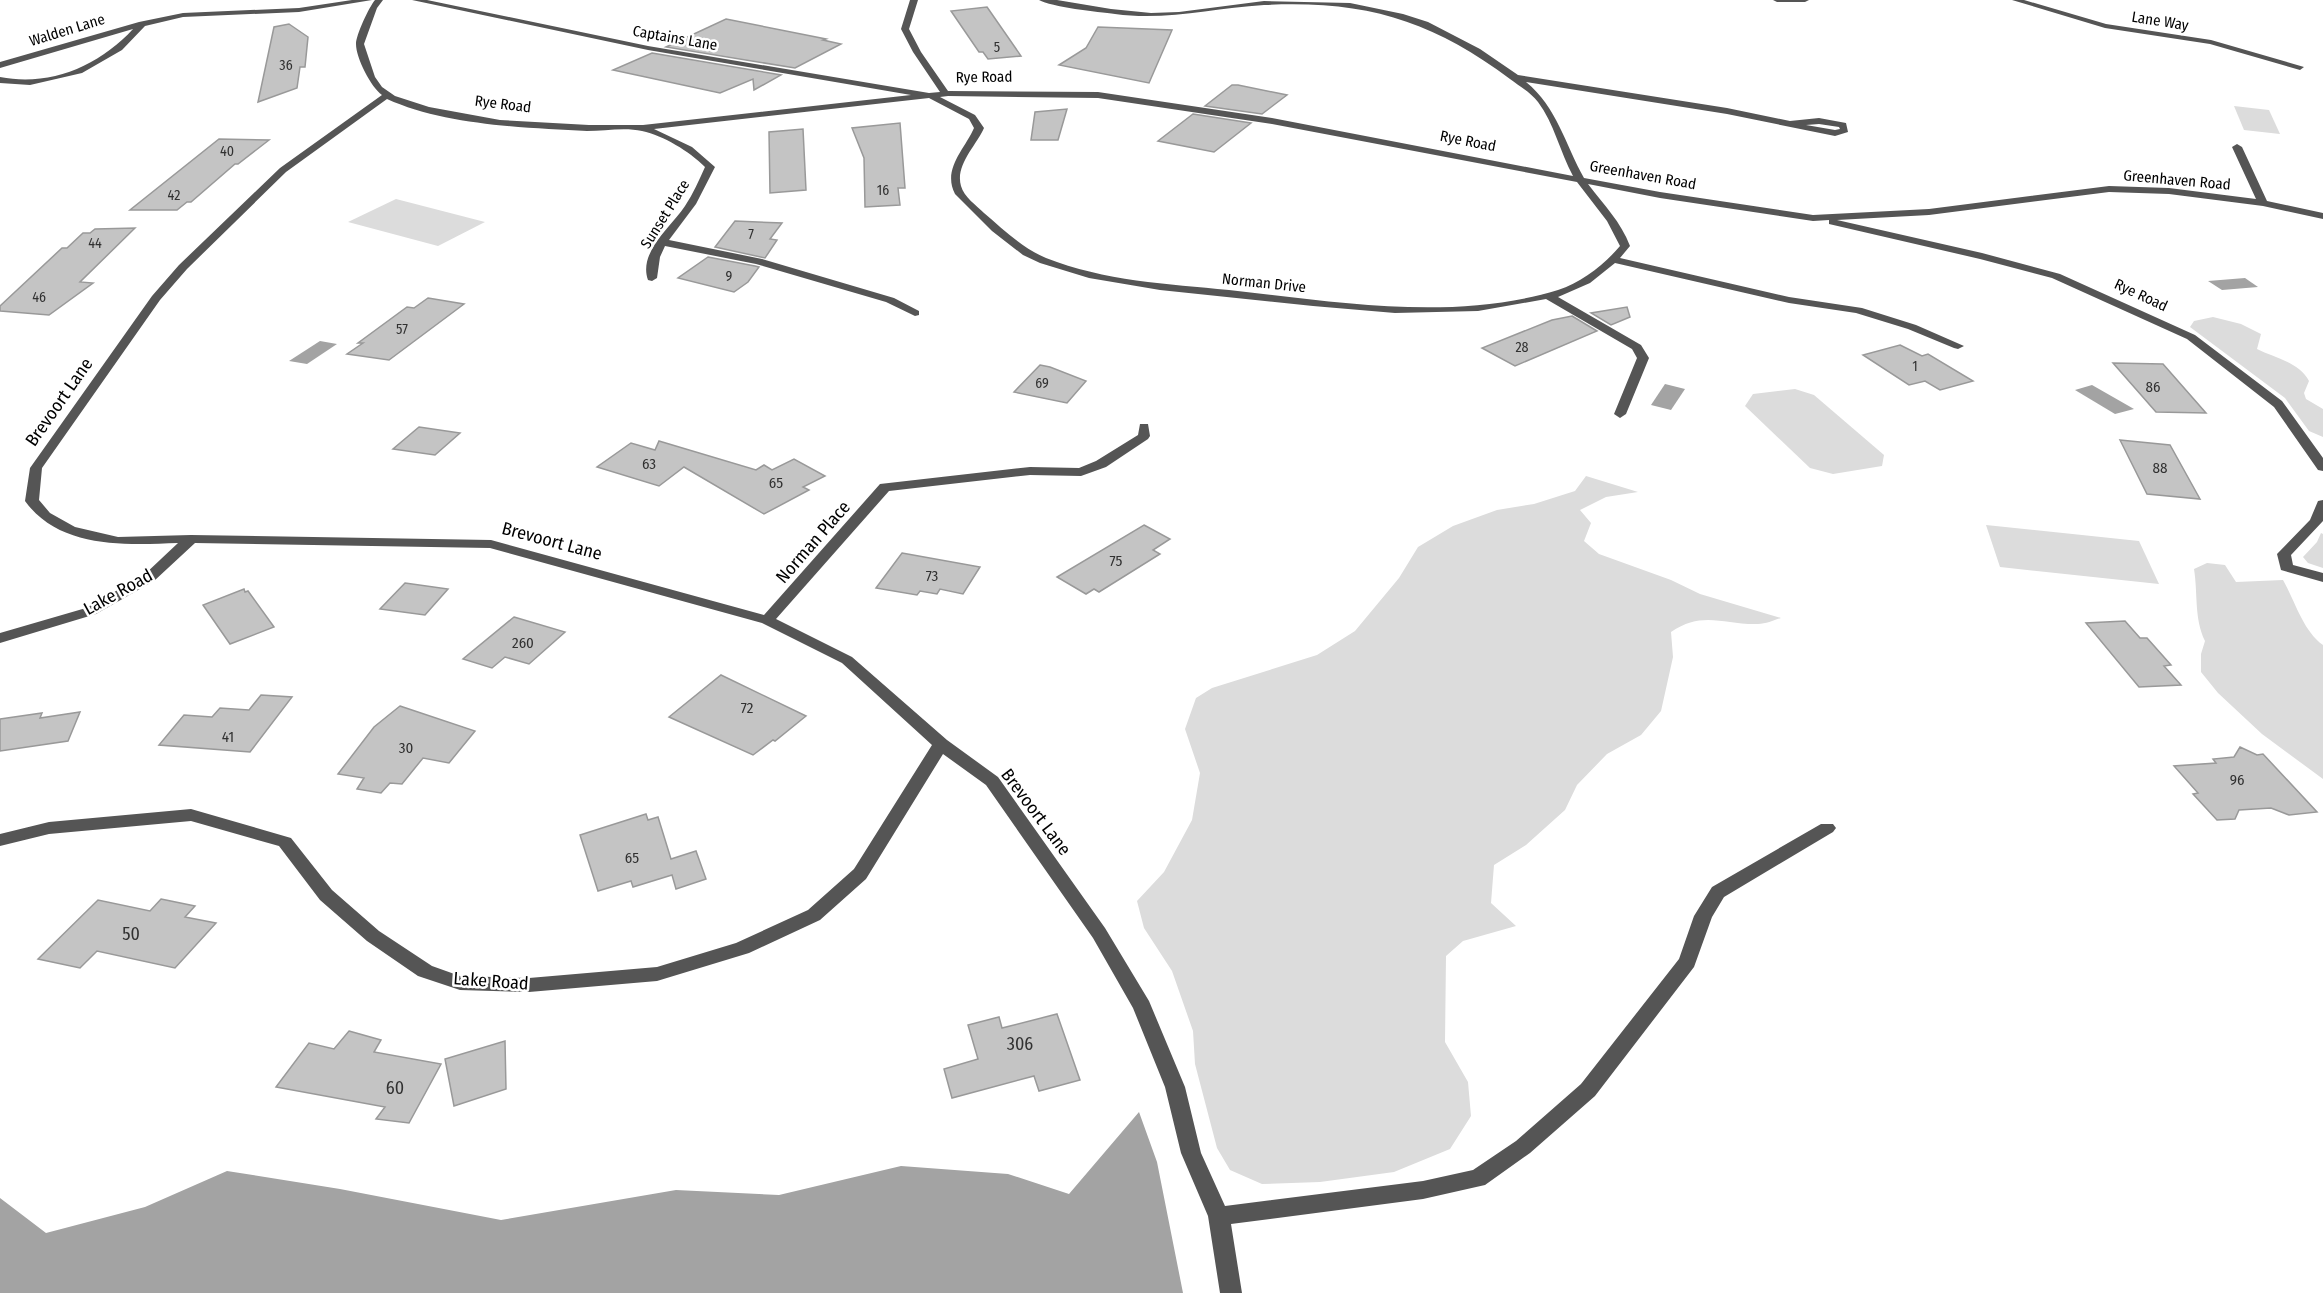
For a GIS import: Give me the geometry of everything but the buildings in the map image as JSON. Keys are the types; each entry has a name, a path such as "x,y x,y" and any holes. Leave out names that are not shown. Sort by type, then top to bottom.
{"street":[{"name":"Walden Lane","path":"0,65 142,24 183,15 299,10 368,0"},
{"path":"379,0 373,7 360,44 371,77 387,95"},
{"name":"Captains Lane","path":"416,0 648,48 931,96"},
{"path":"914,0 905,29 946,94"},
{"name":"Greenhaven Road","path":"1043,0 1149,16 1265,3 1377,3 1443,30 1489,59 1541,100 1580,179 1660,195 1813,218 1883,216 2109,189 2169,191 2263,203 2323,216"},
{"path":"1777,0 1806,0"},
{"name":"Lane Way","path":"2016,0 2105,26 2211,42 2300,67"},
{"name":"Walden Lane","path":"0,80 11,84 31,84 71,73 102,60 120,47 142,24"},
{"path":"1512,76 1793,123"},
{"name":"Rye Road","path":"387,95 427,109 500,123 589,128 643,128 946,94 1098,95 1272,121 1580,179"},
{"name":"Brevoort Lane","path":"387,95 283,170 183,267 156,298 36,468 32,501 45,516 70,530 118,541 191,539 491,543 767,620 847,660 941,744 992,781 1100,933 1142,1006 1175,1087 1191,1153 1219,1216 1231,1293"},
{"name":"Norman Drive","path":"931,96 972,117 979,128 973,143 955,168 956,186 966,201 1001,235 1041,260 1091,276 1190,290 1356,308 1437,310 1494,306 1562,292 1602,270 1614,260"},
{"name":"Sunset Place","path":"643,128 686,146 710,167 688,209 662,242 651,263 652,278"},
{"path":"2237,147 2263,203"},
{"path":"1580,179 1621,234 1625,246 1614,260 1789,300 1858,310 1912,327 1958,346"},
{"path":"1883,216 1896,237"},
{"name":"Rye Road","path":"1813,218 2056,276 2191,337 2278,404 2323,467"},
{"path":"662,242 758,261 890,300 915,313"},
{"path":"1547,295 1637,348 1643,358 1620,414"},
{"name":"Norman Place","path":"767,620 885,487 1030,471 1081,472 1101,464 1144,436 1144,427"},
{"path":"2323,504 2320,520 2284,554 2286,567 2323,578"},
{"name":"Lake Road","path":"0,638 91,611 149,578 191,539"},
{"name":"Lake Road","path":"0,840 49,828 191,814 285,842 326,895 373,936 425,971 460,982 529,985 657,974 742,948 814,915 860,874 941,744"},
{"path":"1219,1216 1423,1190 1478,1178 1522,1147 1588,1090 1687,962 1704,916 1718,892 1827,828"}],"shaded area":[{"path":"2234,106 2269,110 2280,134 2244,130"},
{"path":"396,199 485,222 438,246 348,222"},
{"path":"2245,278 2258,287 2222,290 2208,281"},
{"path":"2213,317 2241,324 2261,334 2257,349 2286,361 2305,375 2309,381 2304,393 2306,399 2323,409 2323,437 2309,431 2285,398 2190,327 2194,321"},
{"path":"320,341 337,344 307,364 289,361"},
{"path":"1665,384 1685,389 1671,410 1651,405"},
{"path":"2092,385 2134,409 2115,414 2075,390"},
{"path":"1795,389 1814,395 1884,455 1882,466 1833,474 1810,468 1745,406 1753,394"},
{"path":"1586,476 1638,492 1606,497 1580,510 1591,523 1584,541 1599,554 1671,580 1700,594 1781,618 1758,624 1704,620 1683,625 1671,632 1673,657 1661,711 1641,735 1607,754 1577,785 1565,810 1526,845 1494,865 1491,903 1516,926 1463,941 1446,956 1445,1042 1468,1082 1471,1116 1450,1149 1394,1172 1320,1182 1262,1184 1230,1170 1217,1148 1195,1064 1193,1031 1172,971 1144,928 1137,901 1164,872 1192,820 1200,773 1185,729 1196,698 1212,688 1317,655 1355,631 1399,578 1418,547 1453,526 1497,510 1534,504 1575,491"},
{"path":"1986,525 2139,541 2159,584 2000,567"},
{"path":"2321,533 2323,534 2323,568 2308,563 2303,557 2317,542"},
{"path":"2207,563 2225,565 2236,582 2283,580 2305,624 2323,645 2323,779 2262,734 2218,693 2201,672 2201,654 2205,641 2198,615 2194,569"},
{"path":"1139,1112 1157,1162 1183,1293 0,1293 0,1198 46,1233 145,1207 227,1171 340,1189 501,1220 676,1190 779,1195 901,1166 1008,1174 1069,1194"}]}
